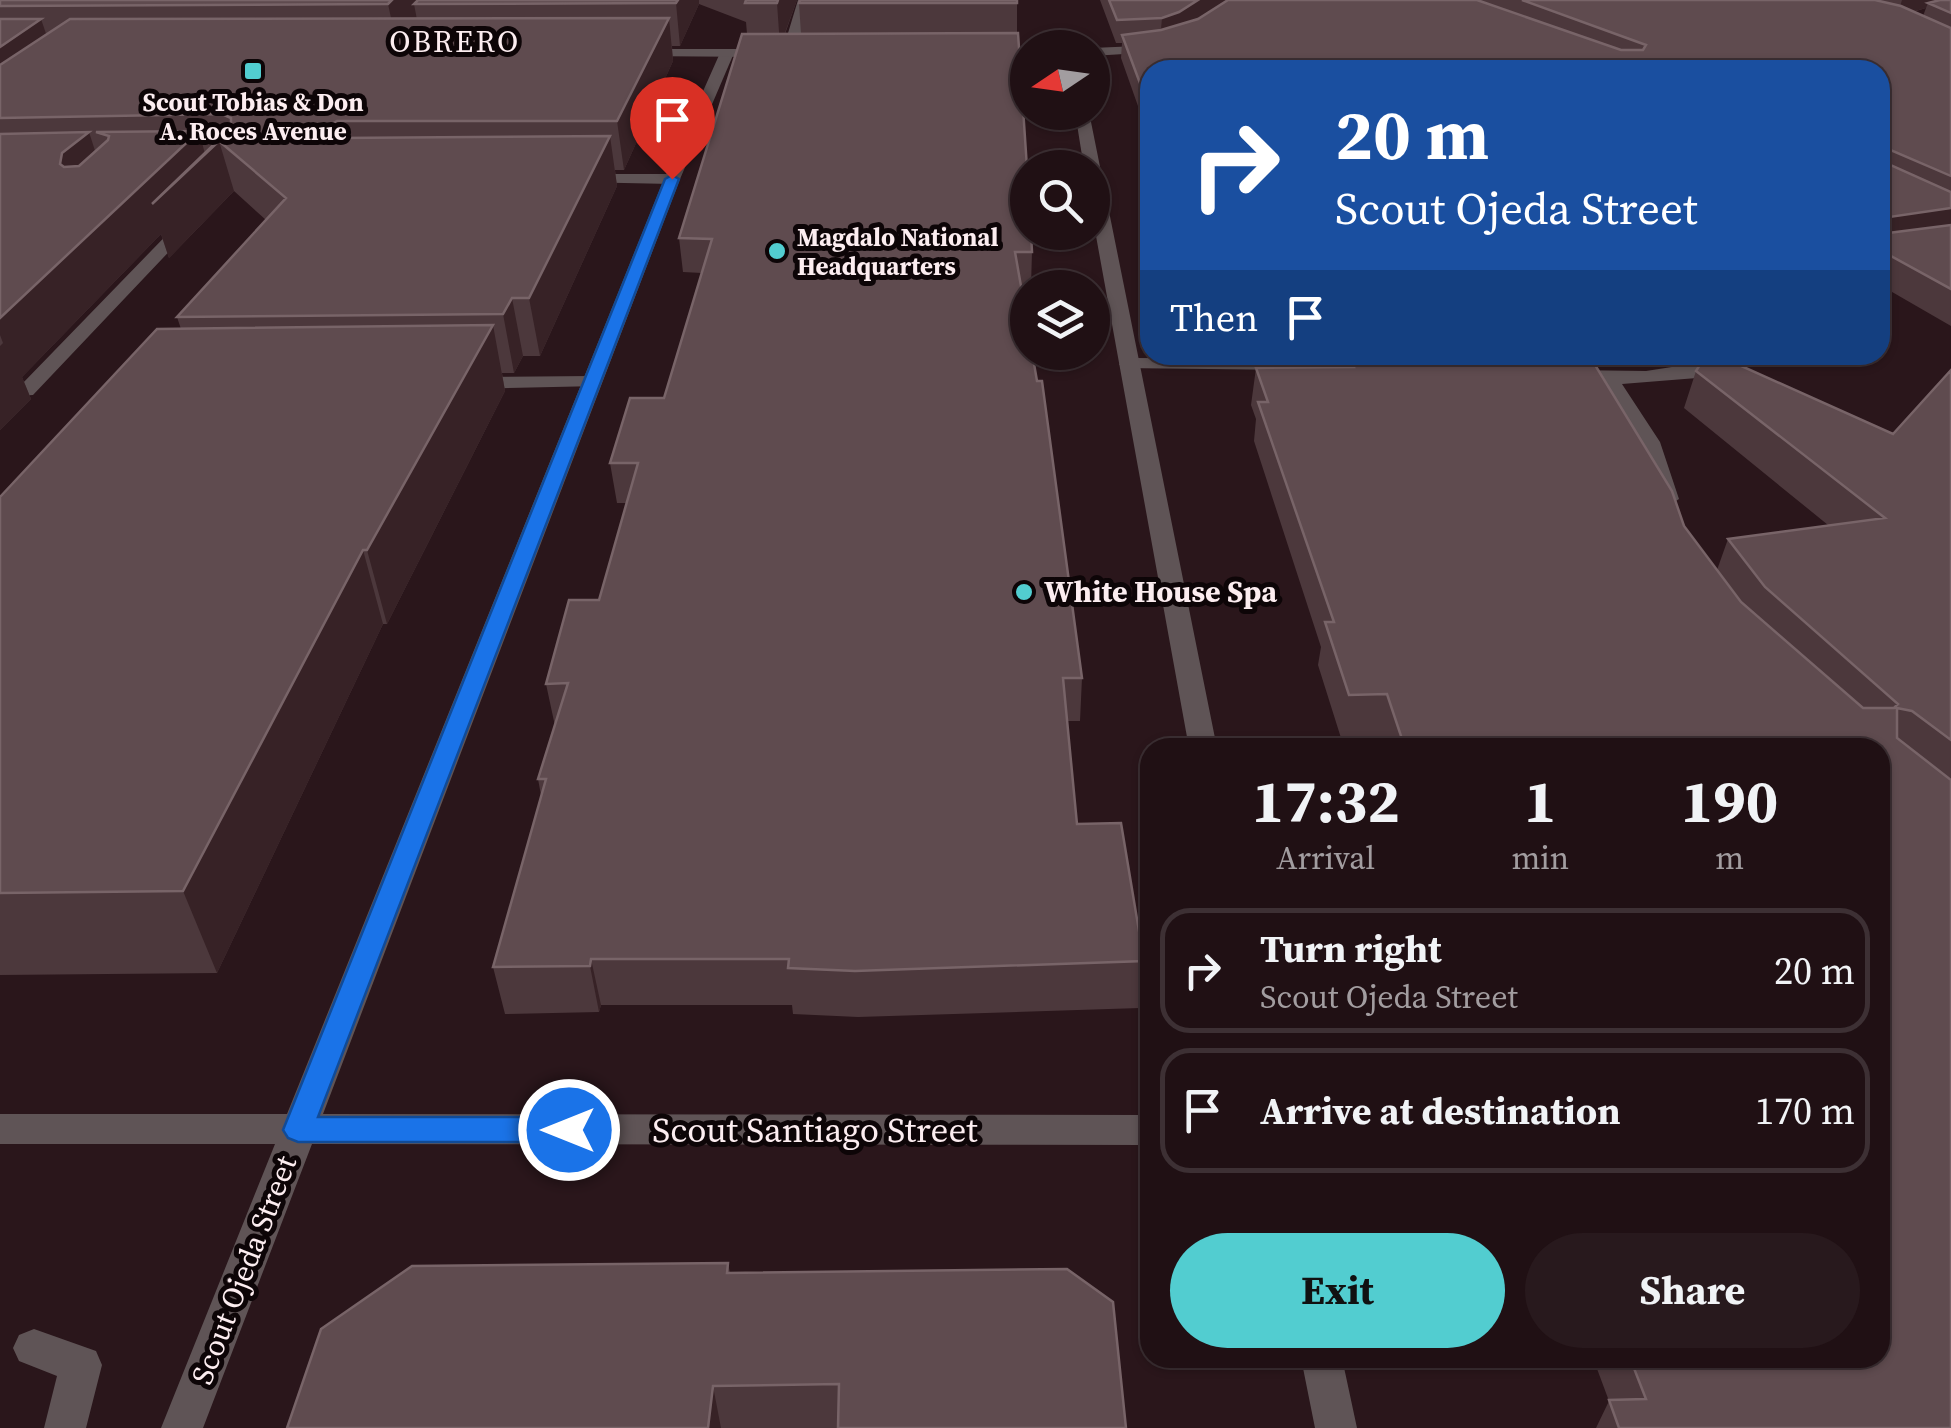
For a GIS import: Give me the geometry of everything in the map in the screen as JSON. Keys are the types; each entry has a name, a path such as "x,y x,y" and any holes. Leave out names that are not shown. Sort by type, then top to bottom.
{"street":[{"path":"788,53 804,0"},
{"path":"1110,50 1173,44"},
{"name":"Scout Ojeda Street","path":"182,1428 672,179 726,53"},
{"path":"631,54 808,53"},
{"path":"561,179 672,179"},
{"path":"0,391 26,391 208,202"},
{"path":"1107,250 1201,738"},
{"path":"1129,364 1140,364"},
{"path":"1555,374 1610,380 1736,365"},
{"path":"1610,380 1649,442 1675,526"},
{"path":"446,383 592,382"},
{"name":"Scout Santiago Street","path":"0,1129 1140,1130"},
{"path":"34,1348 81,1365 65,1428"},
{"path":"1324,1368 1336,1428"}],"building":[{"path":"0,0 392,0 388,4 0,6"},
{"path":"418,0 678,0 414,4"},
{"path":"746,0 778,0 745,3"},
{"path":"1017,0 1017,3 799,3"},
{"path":"1109,0 1198,0 1162,18 1117,20"},
{"path":"1228,0 1477,0 1621,50 1643,50 1646,45 1522,0 1875,0 1901,6 1951,28 1951,176 1890,150 1890,60 1140,60 1140,83 1122,35 1161,30 1198,19"},
{"path":"1951,0 1951,13 1928,3"},
{"path":"669,18 617,121 337,121 325,128 337,138 610,136 529,298 512,298 503,314 177,317 286,198 219,141 152,204 231,128 231,118 222,114 0,118 0,65 70,19"},
{"path":"0,19 41,19 0,47"},
{"path":"1010,33 1010,130 1024,130 1026,150 1010,150 1010,250 1032,252 1015,252 1018,270 1010,270 1010,370 1035,370 1037,381 1042,381 1082,678 1063,678 1077,824 1121,823 1140,937 1140,961 855,971 788,968 789,959 591,959 590,966 493,967 546,779 538,779 568,683 546,684 569,600 599,600 638,463 610,463 630,398 664,398 712,239 679,238 742,34"},
{"path":"199,131 0,318 0,134 89,132 62,153 60,164 64,167 79,166 108,140 109,136 96,132"},
{"path":"1890,165 1951,192 1951,208 1890,217"},
{"path":"1951,225 1951,289 1890,255 1890,233"},
{"path":"493,325 367,550 363,550 183,891 0,893 0,497 157,329"},
{"path":"1595,365 1672,491 1684,526 1741,602 1863,708 1894,708 1898,704 1765,587 1728,539 1885,518 1696,371 1700,365 1739,365 1893,434 1951,370 1951,740 1912,711 1897,708 1897,738 1951,780 1951,1428 1619,1428 1609,1400 1646,1399 1634,1368 1890,1368 1890,738 1402,738 1387,694 1349,695 1325,622 1334,622 1258,402 1268,402 1256,368"},
{"path":"728,1263 727,1273 1067,1269 1113,1302 1126,1428 838,1428 839,1384 713,1386 708,1428 287,1428 321,1329 412,1266"}],"place":[{"name":"Scout Tobias & Don A. Roces Avenue","path":"253,71"},
{"name":"Magdalo National Headquarters","path":"777,251"},
{"name":"White House Spa","path":"1024,592"}],"district":[{"name":"OBRERO","path":"455,42"}],"route":[{"path":"569,1130 298,1130 672,179"}]}
